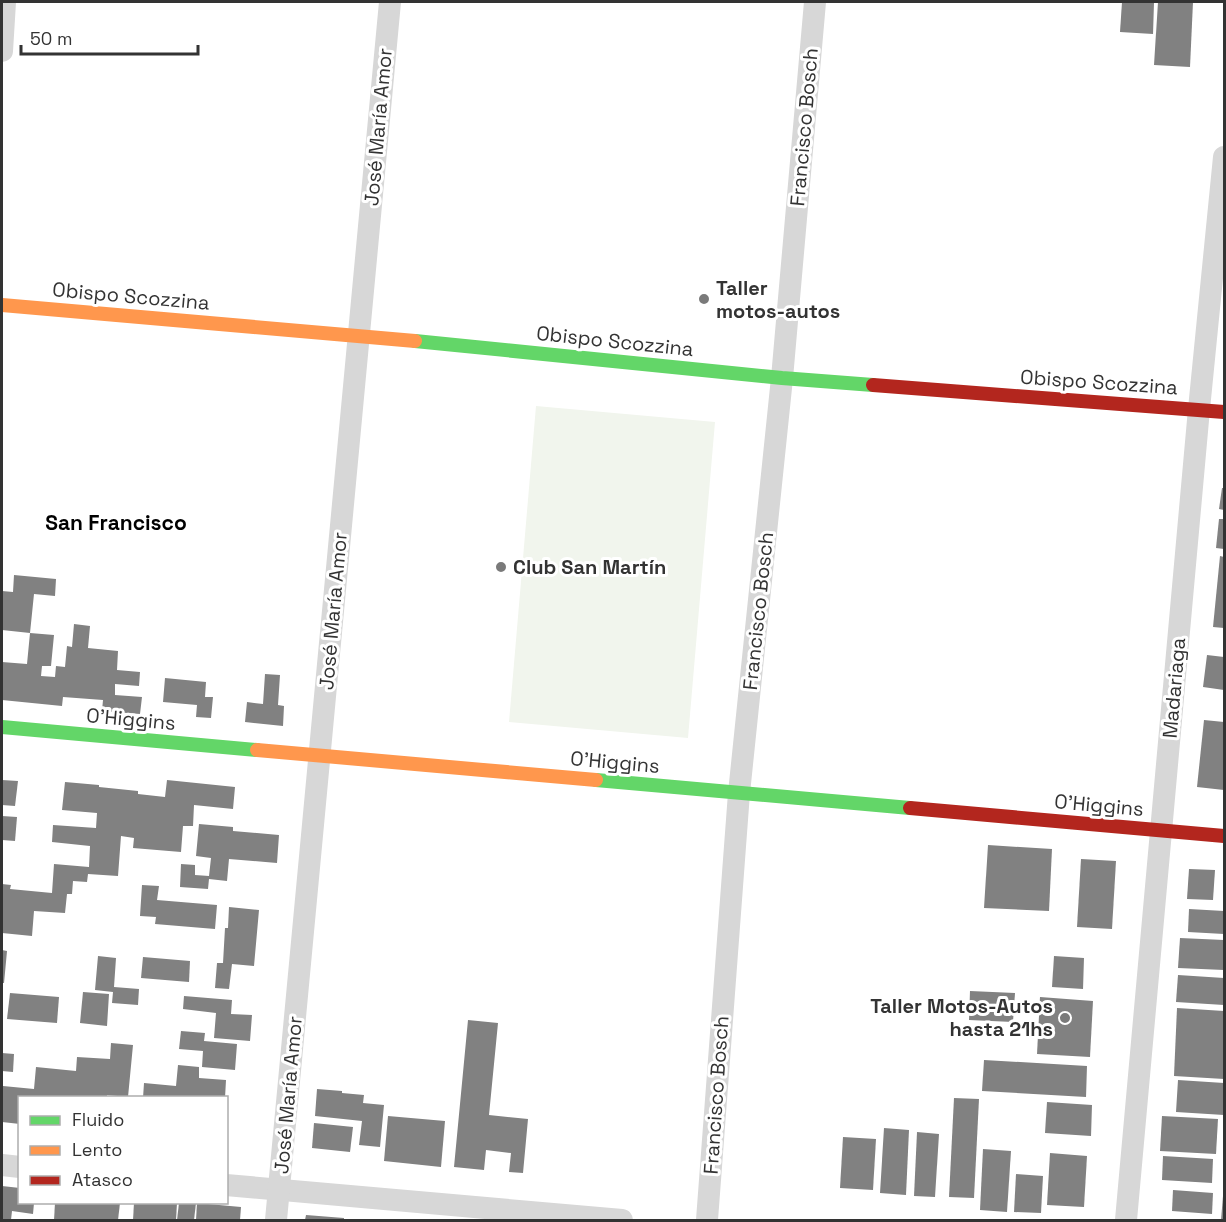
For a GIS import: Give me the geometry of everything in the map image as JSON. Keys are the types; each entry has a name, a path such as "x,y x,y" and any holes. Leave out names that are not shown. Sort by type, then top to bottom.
{"street":[{"path":"2,51 6,2"},
{"name":"José María Amor","path":"276,1221 390,2"},
{"name":"Francisco Bosch","path":"707,1221 739,793 782,378 814,2"},
{"name":"Madariaga","path":"1126,1221 1198,410 1224,157"},
{"name":"Obispo Scozzina","path":"2,305 359,335 782,378 1224,412"},
{"name":"O'Higgins","path":"2,727 1224,836"},
{"path":"2,1165 18,1167"},
{"path":"228,1185 622,1221"}],"shaded area":[{"path":"536,406 715,422 688,738 509,722"}],"building":[{"path":"1122,2 1154,2 1153,34 1120,32"},
{"path":"1158,2 1193,2 1190,67 1154,65"},
{"path":"1222,488 1224,488 1224,510 1219,509"},
{"path":"1219,519 1224,519 1224,549 1216,548"},
{"path":"1220,556 1224,557 1224,628 1213,627"},
{"path":"14,575 56,579 55,596 34,594 30,633 2,630 2,591 13,592"},
{"path":"74,624 90,626 88,648 118,651 117,670 140,672 139,686 115,684 115,695 142,697 140,714 102,711 103,700 63,697 62,706 2,700 2,662 27,664 30,633 54,635 51,666 42,666 41,676 55,677 56,666 65,667 67,646 72,647"},
{"path":"1207,655 1224,657 1224,690 1203,687"},
{"path":"265,674 280,675 278,705 284,706 283,726 245,722 247,702 263,704"},
{"path":"165,678 206,682 205,697 213,697 211,718 196,717 197,705 163,702"},
{"path":"1204,720 1224,722 1224,790 1197,787"},
{"path":"2,780 18,781 15,806 2,805"},
{"path":"167,780 235,787 233,809 194,805 193,826 183,826 181,852 133,848 134,838 121,836 118,876 88,874 87,882 73,881 72,894 67,894 65,913 34,911 32,936 2,933 2,884 11,885 10,889 52,893 54,864 89,867 90,846 52,842 53,825 96,828 97,813 62,810 65,782 99,785 99,787 138,791 138,794 165,797"},
{"path":"2,816 17,817 15,841 2,840"},
{"path":"199,824 233,827 233,831 279,835 277,863 229,859 227,881 209,879 208,889 180,887 181,864 195,865 195,875 209,876 211,858 196,856"},
{"path":"988,845 1052,849 1049,911 984,908"},
{"path":"1081,859 1116,861 1112,929 1077,927"},
{"path":"1189,869 1215,870 1213,900 1187,899"},
{"path":"142,885 159,886 157,900 217,905 215,929 155,924 156,917 140,916"},
{"path":"229,907 259,910 254,966 232,964 229,989 215,988 217,963 223,963"},
{"path":"1189,909 1224,911 1224,934 1188,932"},
{"path":"1180,938 1224,940 1224,970 1178,968"},
{"path":"2,950 7,951 4,983 2,983"},
{"path":"98,956 116,958 114,987 139,989 138,1005 112,1003 113,992 95,990"},
{"path":"1054,956 1084,958 1083,989 1052,987"},
{"path":"143,957 190,961 189,982 141,978"},
{"path":"1178,975 1224,978 1224,1005 1176,1002"},
{"path":"970,991 1015,993 1013,1022 969,1020"},
{"path":"83,992 109,994 107,1026 80,1023"},
{"path":"10,993 59,997 57,1023 7,1019"},
{"path":"184,996 232,1000 231,1014 252,1015 250,1041 214,1038 216,1013 183,1009"},
{"path":"1040,997 1093,1001 1090,1057 1037,1054"},
{"path":"1177,1008 1224,1011 1224,1079 1174,1076"},
{"path":"468,1020 498,1023 489,1115 528,1119 523,1173 509,1172 511,1153 486,1150 484,1170 454,1167"},
{"path":"181,1031 205,1033 204,1041 237,1044 235,1070 202,1067 203,1051 179,1049"},
{"path":"111,1043 133,1045 128,1096 18,1096 18,1124 2,1122 3,1086 34,1089 36,1067 76,1071 77,1057 110,1059"},
{"path":"2,1053 14,1054 13,1072 2,1071"},
{"path":"984,1060 1087,1066 1086,1097 982,1091"},
{"path":"178,1065 199,1067 199,1078 226,1080 225,1096 143,1096 144,1083 176,1086"},
{"path":"1178,1080 1224,1083 1224,1115 1176,1112"},
{"path":"317,1089 364,1095 363,1103 384,1105 380,1147 359,1145 362,1121 315,1116"},
{"path":"954,1098 979,1099 974,1198 949,1197"},
{"path":"1047,1102 1092,1105 1091,1136 1045,1133"},
{"path":"388,1116 445,1121 441,1167 384,1161"},
{"path":"1162,1116 1218,1119 1216,1154 1160,1151"},
{"path":"314,1123 353,1127 350,1152 312,1148"},
{"path":"884,1128 909,1130 906,1195 880,1193"},
{"path":"917,1132 939,1134 935,1197 914,1196"},
{"path":"843,1137 876,1139 873,1190 840,1188"},
{"path":"983,1149 1011,1151 1007,1212 980,1210"},
{"path":"1050,1153 1087,1156 1084,1207 1047,1205"},
{"path":"1163,1156 1213,1159 1212,1183 1162,1180"},
{"path":"1016,1174 1043,1176 1041,1213 1014,1212"},
{"path":"2,1186 18,1188 18,1204 34,1204 33,1214 12,1211 11,1220 2,1220"},
{"path":"1173,1190 1213,1193 1212,1214 1172,1211"},
{"path":"1223,1196 1224,1220 1221,1220"},
{"path":"55,1204 120,1204 118,1220 54,1220"},
{"path":"134,1204 177,1204 176,1220 133,1220"},
{"path":"179,1204 196,1204 194,1220 177,1220"},
{"path":"197,1204 241,1207 240,1220 196,1220"},
{"path":"306,1215 344,1218 344,1220 305,1220"}],"traffic: fast":[{"path":"415,341 873,385"},
{"path":"2,727 257,750"},
{"path":"596,780 910,808"}],"traffic: slow":[{"path":"2,305 415,341"},
{"path":"257,750 596,780"}],"traffic: jam":[{"path":"873,385 1224,412"},
{"path":"910,808 1224,836"}],"place":[{"name":"Taller motos-autos","path":"704,299"},
{"name":"Club San Martín","path":"501,567"},
{"name":"Taller Motos-Autos hasta 21hs","path":"1065,1018"}],"district":[{"name":"San Francisco","path":"116,522"}]}
